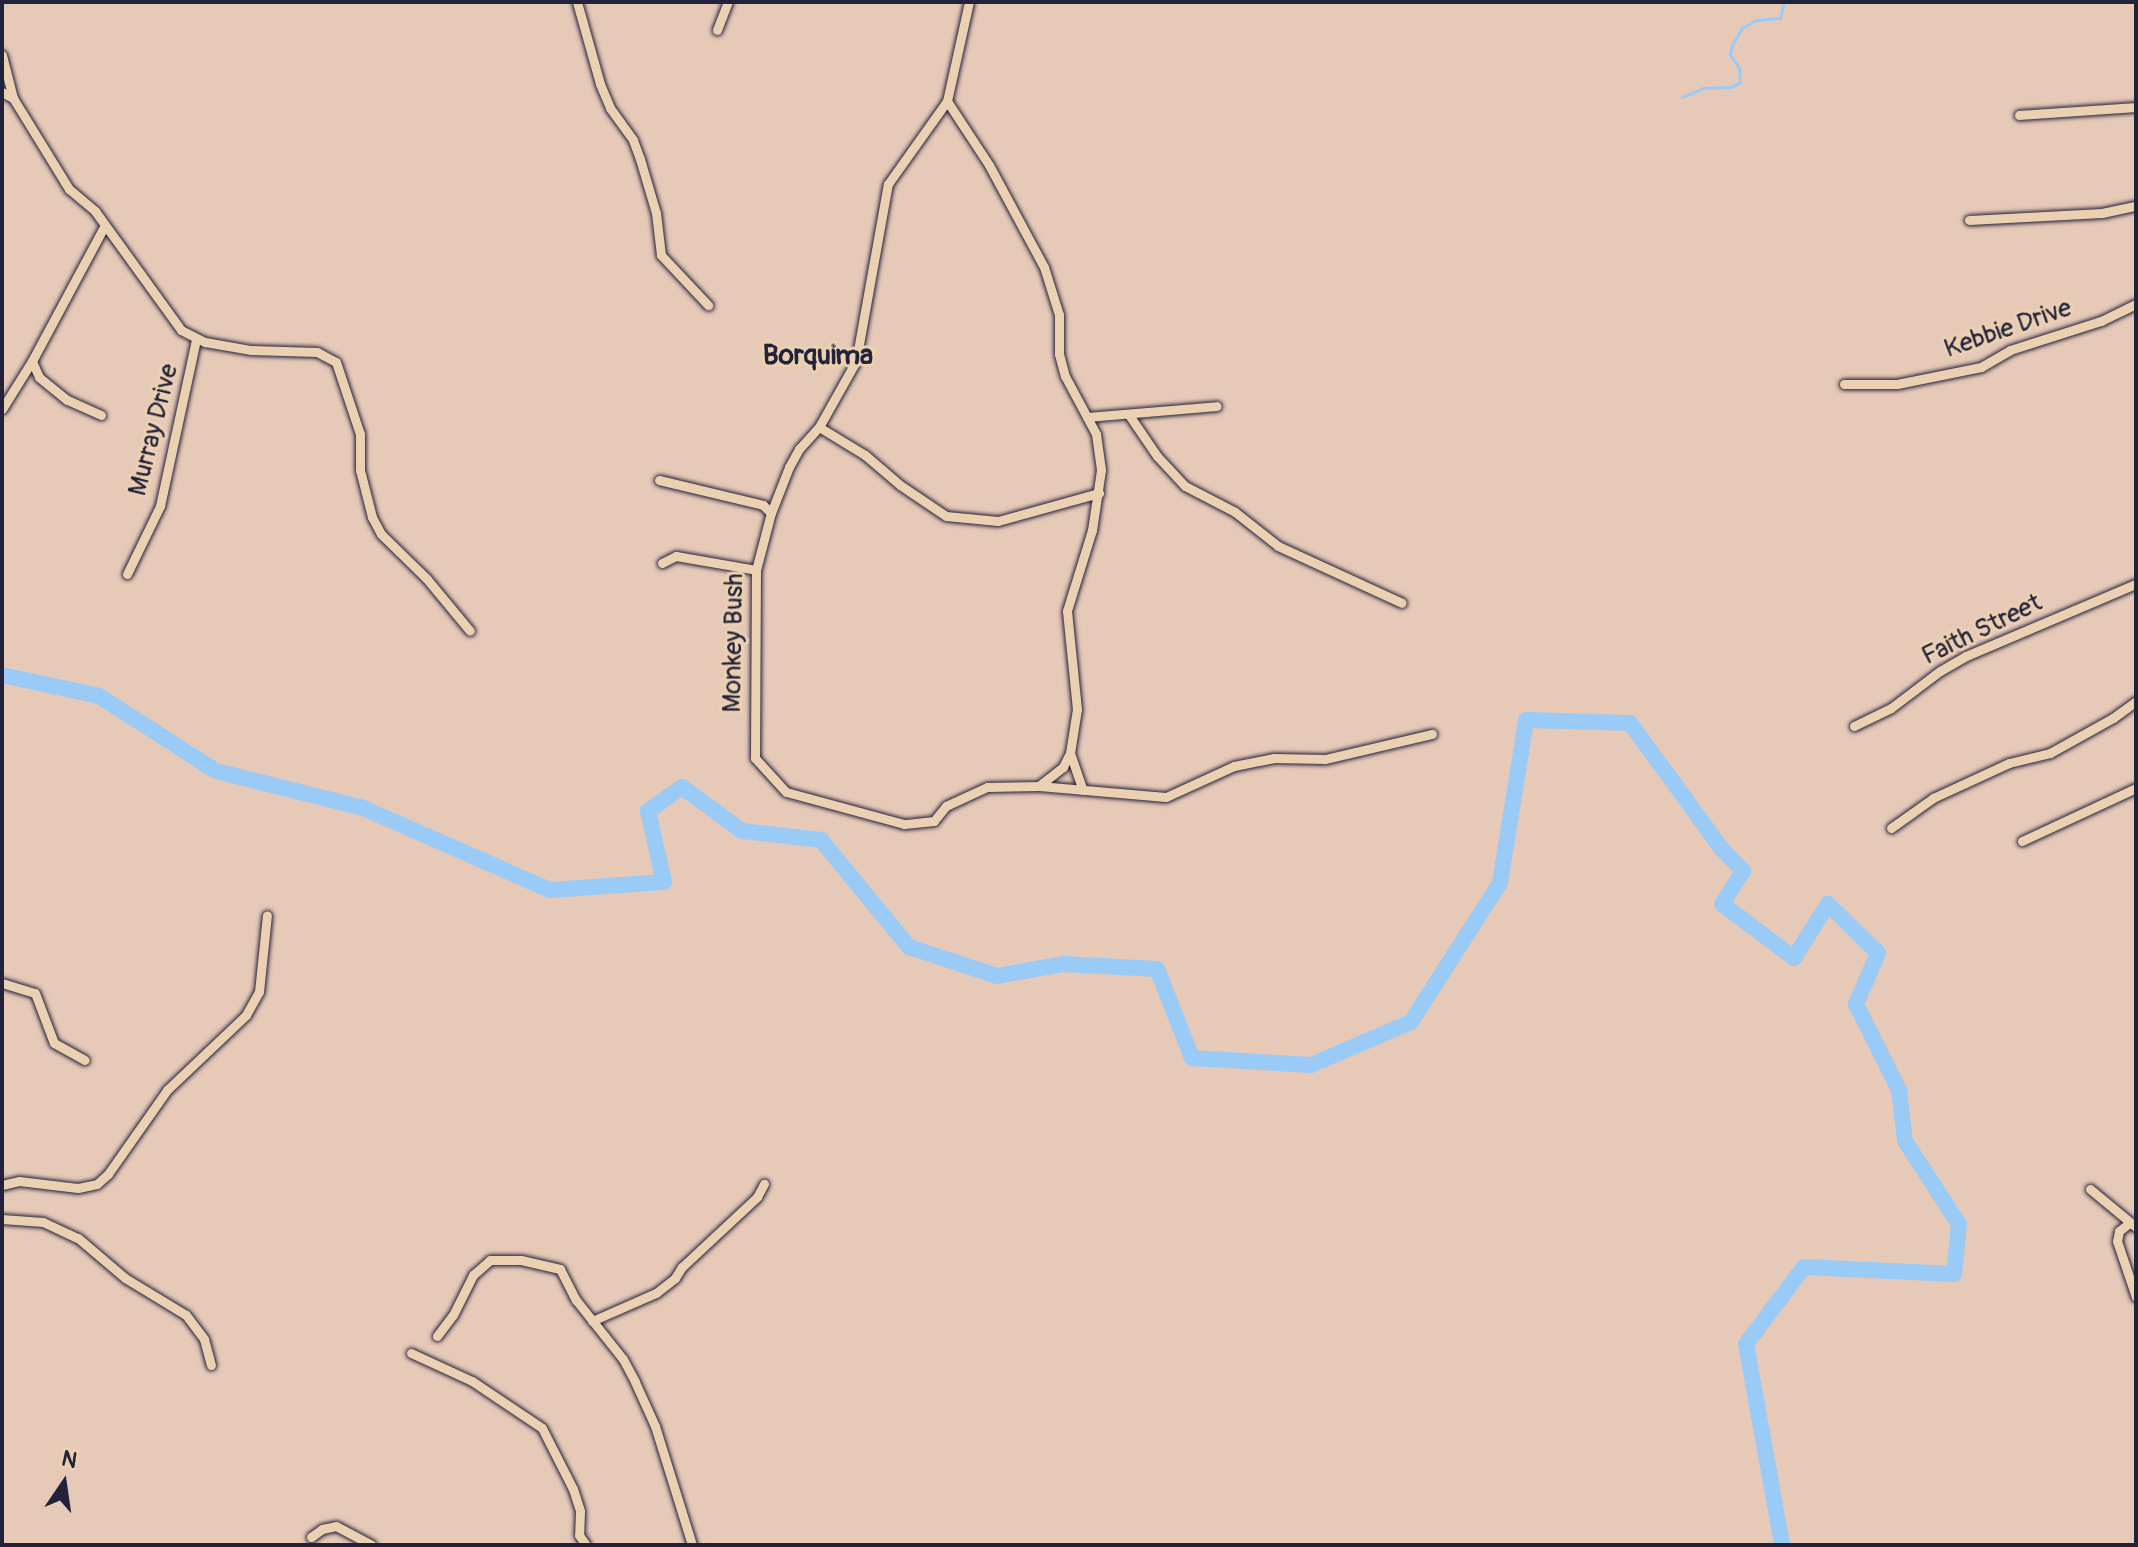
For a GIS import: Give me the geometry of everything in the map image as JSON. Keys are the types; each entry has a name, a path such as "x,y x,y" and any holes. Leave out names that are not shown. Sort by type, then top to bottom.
{"street":[{"path":"577,2 600,84 610,108 633,140 640,159 656,213 661,255 708,305"},
{"path":"717,30 728,2"},
{"name":"Monkey Bush","path":"969,2 947,101 888,184 861,346 844,385 819,427 799,449 771,513 756,570 755,758 786,792 904,824 934,821 946,806 987,787 1039,786"},
{"path":"2,55 13,98 69,189 95,211 181,330 196,339 251,350 317,352 336,362 360,434 360,470 372,517 381,534 427,579 470,631"},
{"path":"2,92 13,98"},
{"path":"947,101 989,165 1044,267 1059,315 1059,354 1065,376 1087,417 1100,452 1099,493 1092,530 1067,611 1066,629 1077,680 1077,709 1070,753 1059,771 1039,786"},
{"path":"2019,115 2136,107"},
{"path":"1969,220 2075,215 2136,206"},
{"path":"2,409 32,361 104,227"},
{"name":"Kebbie Drive","path":"1844,384 1897,384 1981,367 2010,350 2101,321 2136,304"},
{"name":"Murray Drive","path":"127,574 160,506 196,339"},
{"path":"32,361 39,377 67,400 101,415"},
{"path":"1087,417 1217,406"},
{"path":"1129,415 1157,456 1185,486 1235,512 1278,546 1402,603"},
{"path":"819,427 865,455 900,485 946,516 998,521 1099,493"},
{"path":"659,480 763,505 771,513"},
{"path":"662,563 676,556 756,570"},
{"name":"Faith Street","path":"1854,726 1891,708 1940,671 1966,656 2136,584"},
{"path":"1891,828 1933,798 2009,763 2050,753 2113,718 2136,701"},
{"path":"1039,786 1166,797 1234,766 1274,758 1325,759 1432,734"},
{"path":"1070,753 1083,790"},
{"path":"2022,841 2136,788"},
{"path":"2,1185 19,1181 59,1189 78,1188 97,1184 108,1174 167,1090 246,1015 259,992 267,915"},
{"path":"2,983 35,993 54,1043 85,1060"},
{"path":"592,1321 656,1293 675,1278 757,1197 764,1184"},
{"path":"2090,1189 2132,1225 2119,1231 2117,1241 2136,1297"},
{"path":"2,1219 43,1222 78,1238 125,1278 186,1315 204,1339 211,1365"},
{"path":"437,1336 481,1265 498,1258 560,1269 592,1321 623,1359 655,1426 692,1545"},
{"path":"411,1353 472,1381 542,1428 573,1489 580,1511 579,1535 586,1545"},
{"path":"311,1537 322,1529 336,1526 371,1545"}],"waterway":[{"path":"1682,97 1703,88 1732,87 1740,82 1739,68 1730,54 1732,45 1742,28 1756,20 1780,18 1784,2"},
{"path":"2,675 99,696 216,771 363,808 550,890 664,882 648,811 682,787 742,831 821,840 909,947 997,976 1063,964 1157,969 1192,1058 1311,1065 1411,1022 1500,883 1526,720 1630,723 1721,848 1743,871 1722,904 1794,958 1828,904 1878,953 1856,1004 1899,1090 1905,1141 1959,1224 1954,1274 1804,1267 1746,1344 1782,1545"}],"district":[{"name":"Borquima","path":"818,356"}]}
